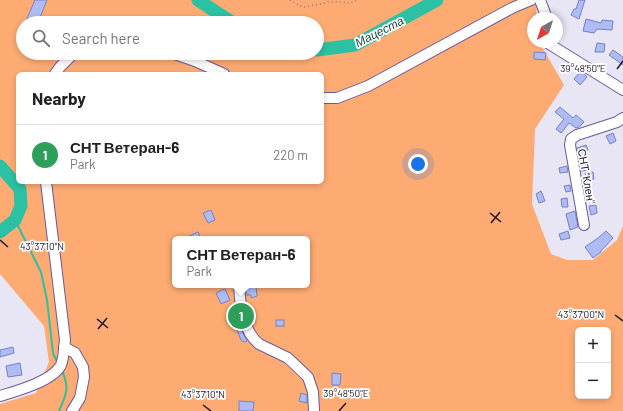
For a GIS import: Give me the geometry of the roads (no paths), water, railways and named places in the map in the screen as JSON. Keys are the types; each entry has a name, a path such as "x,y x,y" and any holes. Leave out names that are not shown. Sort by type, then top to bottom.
{"street":[{"path":"324,98 337,98 368,86 512,8 531,0"},
{"path":"540,0 545,12"},
{"path":"556,48 623,90"},
{"path":"56,72 67,60"},
{"path":"192,60 220,72"},
{"name":"СНТ \"Клен\"","path":"584,225 570,145 571,139 577,135 617,122 623,118"},
{"path":"0,396 35,384 48,377 58,370 63,360 65,340 46,184"},
{"path":"239,288 241,306 246,326 250,334 259,344 288,358 308,377 313,392 314,411"},
{"path":"64,347 75,353 83,367 84,377 80,398 72,411"}],"waterway":[{"name":"Мацеста","path":"198,0 222,16"},
{"name":"Мацеста","path":"324,49 355,45 437,0"},
{"name":"Мацеста","path":"0,166 20,189 21,206 15,220 0,232"},
{"path":"15,220 41,272 47,300 53,353 58,364"},
{"path":"59,411 66,391 66,382 62,371"}],"place":[{"name":"СНТ Ветеран-6","path":"241,316"}]}
